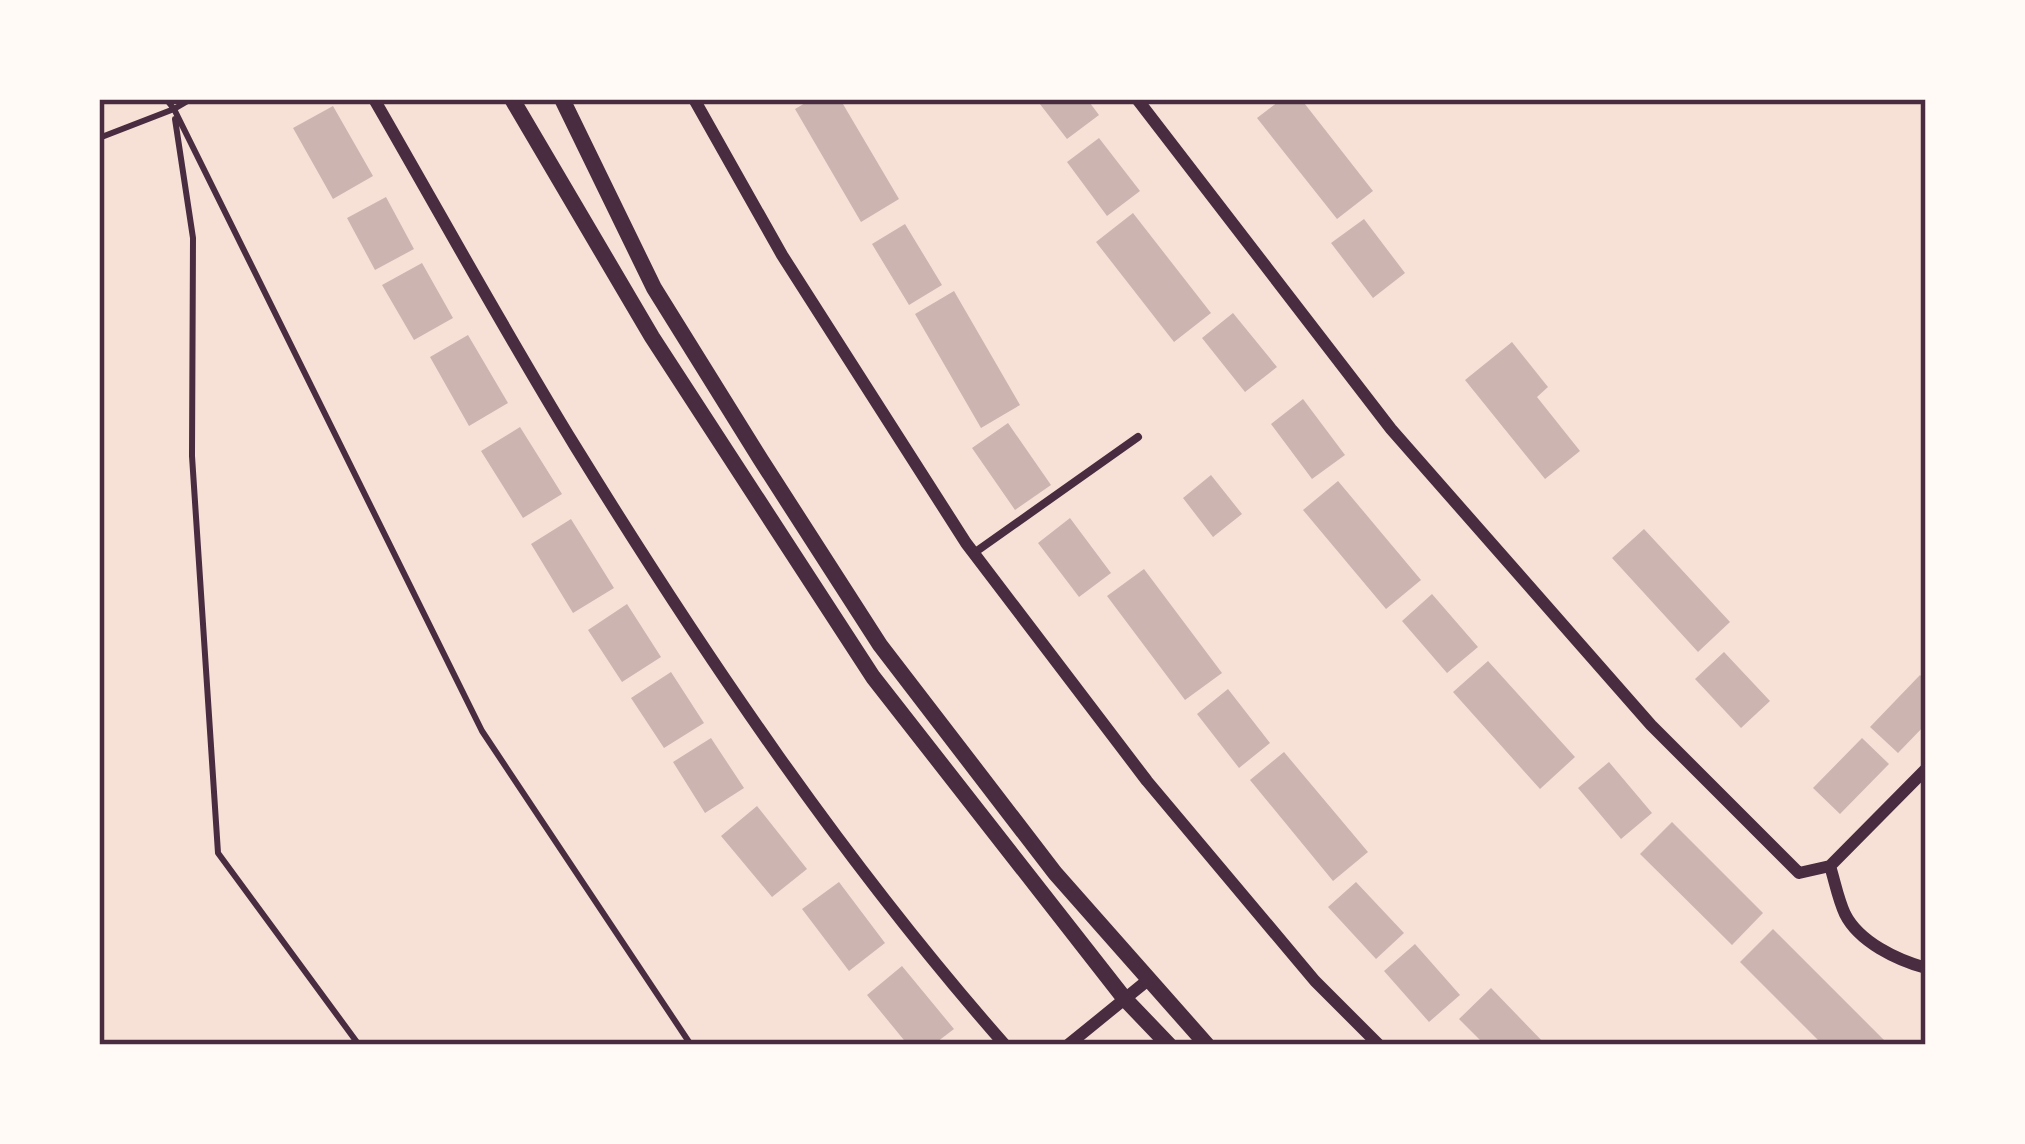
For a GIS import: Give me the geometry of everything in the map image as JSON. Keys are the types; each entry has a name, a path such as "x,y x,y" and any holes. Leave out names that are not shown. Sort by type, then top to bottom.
{"street":[{"path":"374,99 574,445 741,704 930,961 1005,1045"},
{"path":"512,99 652,337 873,677 1124,998 1169,1045"},
{"path":"562,99 654,288 880,645 1055,873 1207,1045"},
{"path":"694,99 782,255 974,553 1147,781 1315,981 1379,1045"},
{"path":"1137,99 1391,429 1651,725 1799,873 1830,866 1926,769"},
{"path":"1830,866 1851,924 1892,958 1926,968"},
{"path":"1068,1045 1148,980"}],"lane":[{"path":"974,553 1138,437"}],"path":[{"path":"166,99 482,731 691,1045"},
{"path":"99,138 191,99"},
{"path":"174,109 193,238 192,457 218,853 358,1045"}],"building":[{"path":"812,99 840,99 899,199 861,222 795,109"},
{"path":"1036,99 1087,99 1099,115 1067,139"},
{"path":"1282,99 1301,99 1373,191 1337,219 1257,118"},
{"path":"333,106 373,176 333,199 293,128"},
{"path":"1099,138 1140,191 1107,216 1067,162"},
{"path":"386,197 414,249 375,270 347,218"},
{"path":"1133,213 1211,313 1174,342 1096,242"},
{"path":"1364,219 1405,273 1373,298 1331,243"},
{"path":"905,224 942,285 909,305 872,244"},
{"path":"422,263 453,318 414,340 382,285"},
{"path":"954,291 1020,405 981,428 915,314"},
{"path":"1233,313 1277,367 1245,392 1202,338"},
{"path":"468,335 508,403 469,426 430,357"},
{"path":"1512,342 1548,387 1537,397 1580,451 1545,479 1465,380"},
{"path":"1303,399 1345,455 1312,479 1271,424"},
{"path":"1008,423 1051,485 1015,510 972,448"},
{"path":"520,427 562,494 523,518 481,451"},
{"path":"1211,475 1242,514 1213,537 1183,498"},
{"path":"1338,481 1421,580 1386,609 1303,510"},
{"path":"1070,518 1111,573 1079,597 1038,543"},
{"path":"571,519 614,588 573,613 531,544"},
{"path":"1644,529 1730,622 1698,652 1612,558"},
{"path":"1144,569 1222,673 1185,700 1107,596"},
{"path":"1432,594 1478,647 1447,673 1402,621"},
{"path":"627,604 661,657 622,682 588,630"},
{"path":"1724,652 1770,701 1741,728 1695,679"},
{"path":"1488,661 1575,757 1540,789 1453,692"},
{"path":"671,672 704,723 664,748 631,698"},
{"path":"1920,675 1926,681 1926,724 1898,753 1870,727"},
{"path":"1228,689 1270,743 1239,768 1197,714"},
{"path":"711,738 744,788 705,813 673,762"},
{"path":"1862,738 1889,764 1840,814 1813,788"},
{"path":"1284,752 1368,852 1333,881 1250,780"},
{"path":"1609,762 1652,813 1621,839 1578,788"},
{"path":"757,806 807,869 772,897 721,836"},
{"path":"1672,822 1763,913 1732,945 1640,854"},
{"path":"839,882 885,943 849,971 802,909"},
{"path":"1356,882 1404,933 1376,959 1328,907"},
{"path":"1773,929 1889,1045 1823,1045 1740,962"},
{"path":"1415,944 1460,995 1429,1022 1384,971"},
{"path":"902,966 954,1029 933,1045 908,1045 867,995"},
{"path":"1491,988 1546,1045 1485,1045 1459,1019"}]}
